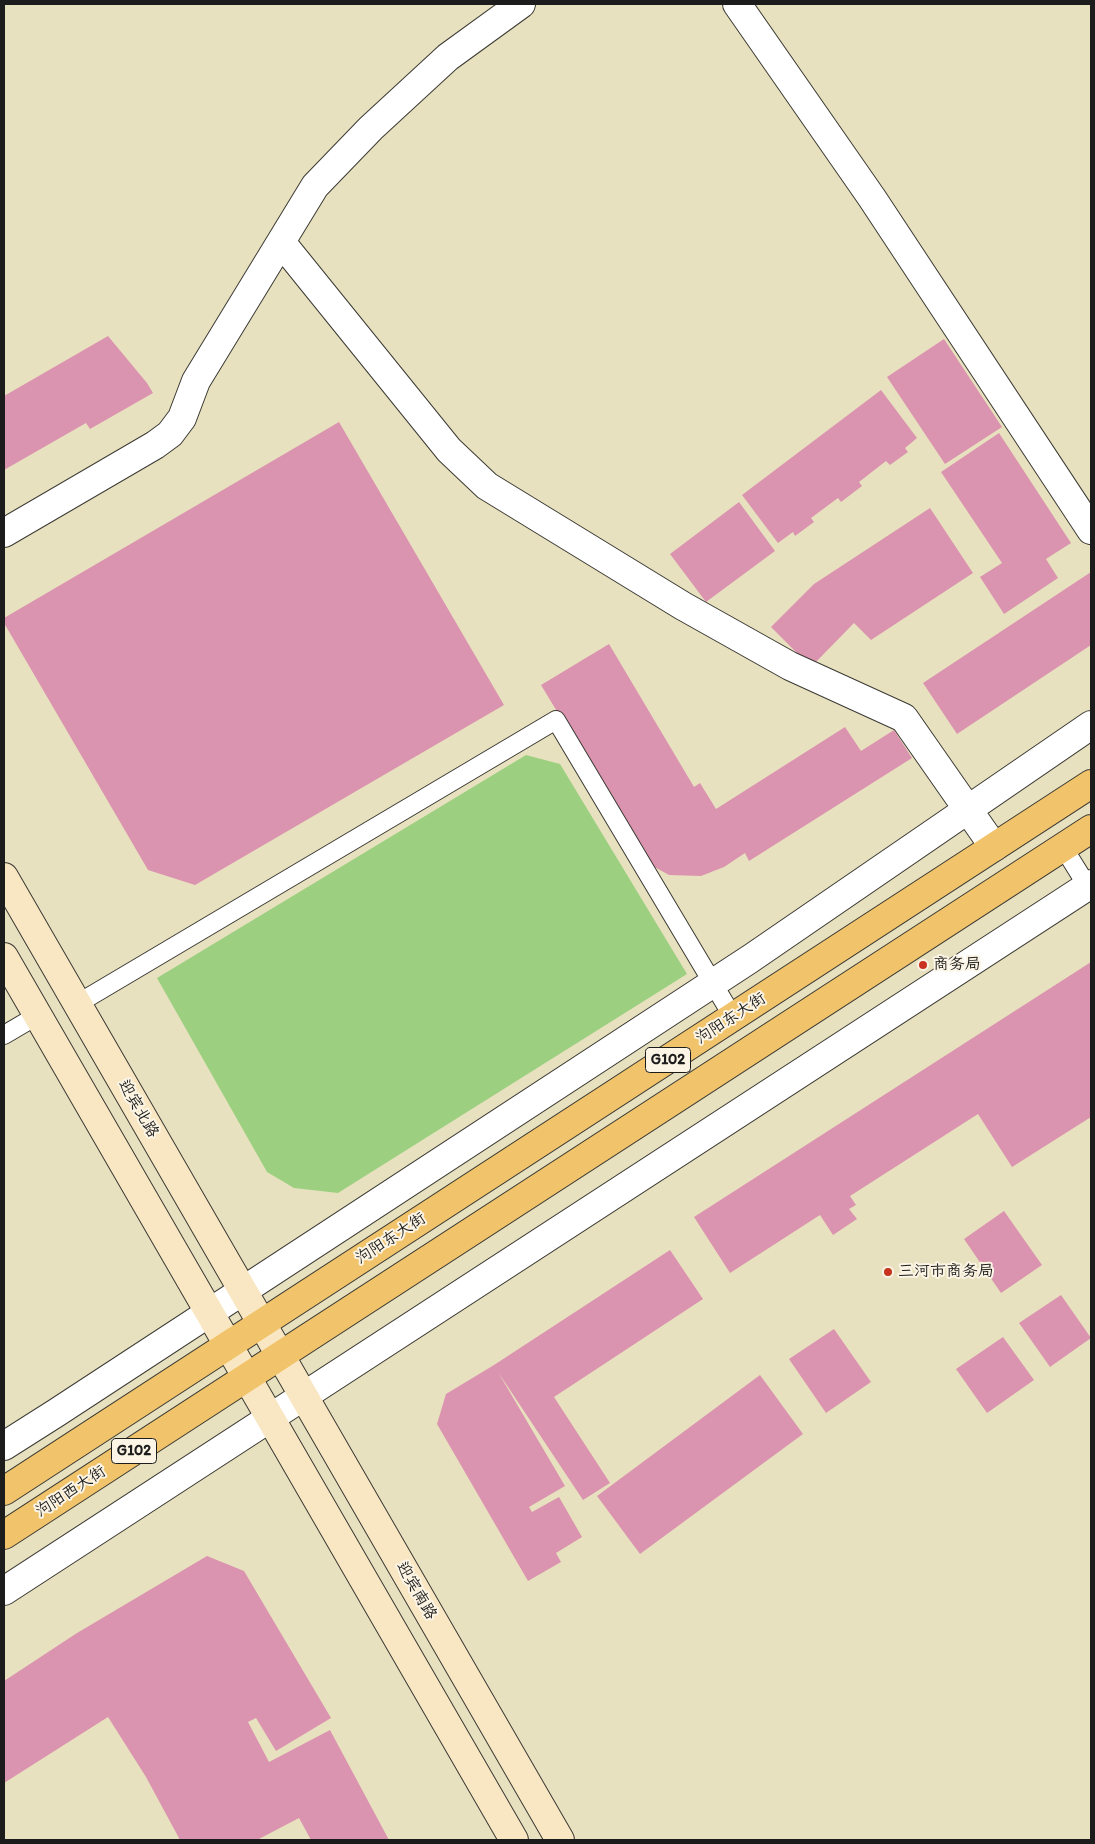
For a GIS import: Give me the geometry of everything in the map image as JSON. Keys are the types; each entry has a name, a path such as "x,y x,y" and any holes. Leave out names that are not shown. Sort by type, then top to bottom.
{"highway":[{"name":"泃阳东大街","path":"254,1351 733,1017 1091,784"},
{"name":"G102","path":"4,1491 254,1351 1091,829"},
{"name":"泃阳西大街","path":"4,1535 254,1351"}],"main road":[{"name":"迎宾北路","path":"4,877 243,1291 254,1351"},
{"path":"4,956 210,1313 254,1351 270,1418 514,1840"},
{"name":"迎宾南路","path":"254,1351 303,1396 560,1840"}],"street":[{"path":"4,533 170,434 182,418 196,381 315,186 371,128 448,57 522,4"},
{"path":"737,4 872,198 1091,530"},
{"path":"281,242 449,450 487,486 683,606 790,666 904,718 994,847"},
{"path":"4,1446 713,984 1091,725"},
{"path":"4,1591 1090,888"}],"lane":[{"path":"77,1004 556,720 733,1017"},
{"path":"1063,847 1090,888"},
{"path":"4,1035 38,1015"}],"green space":[{"path":"526,755 560,764 687,974 338,1193 294,1188 267,1172 157,978"}],"building":[{"path":"108,336 153,393 90,429 86,423 4,470 4,396"},
{"path":"944,339 1002,427 945,464 887,377"},
{"path":"881,390 917,438 905,448 908,452 890,465 886,461 859,482 862,486 841,502 838,498 811,518 814,522 795,536 793,532 778,543 742,495"},
{"path":"339,422 504,705 195,885 148,870 4,623 4,618"},
{"path":"999,433 1071,543 1046,559 1058,578 1004,614 980,577 1002,563 941,472"},
{"path":"739,502 775,551 706,602 670,554"},
{"path":"930,508 973,573 871,640 854,623 811,667 771,627 814,584"},
{"path":"1091,572 1091,645 957,734 923,683"},
{"path":"609,644 694,787 700,783 716,809 845,727 861,751 894,730 912,758 749,861 745,853 724,867 701,876 669,875 649,864 541,685"},
{"path":"1091,962 1091,1117 1012,1167 978,1114 850,1196 856,1205 849,1209 857,1219 833,1235 820,1215 730,1273 694,1217"},
{"path":"1004,1211 1042,1265 1001,1293 964,1239"},
{"path":"670,1250 703,1299 554,1397 610,1483 583,1500 498,1372 565,1486 529,1507 532,1512 559,1497 582,1537 556,1553 561,1562 528,1581 437,1424 446,1394 494,1365"},
{"path":"1061,1295 1091,1338 1050,1367 1019,1323"},
{"path":"834,1329 871,1382 826,1413 789,1359"},
{"path":"1003,1337 1034,1380 987,1413 956,1369"},
{"path":"760,1375 803,1434 640,1554 597,1496"},
{"path":"207,1556 244,1571 331,1718 276,1751 256,1718 248,1722 269,1762 330,1730 389,1840 311,1840 299,1818 257,1840 180,1840 146,1777 108,1717 4,1783 4,1681 77,1633"}],"place":[{"name":"商务局","path":"923,965"},
{"name":"三河市商务局","path":"888,1272"}]}
